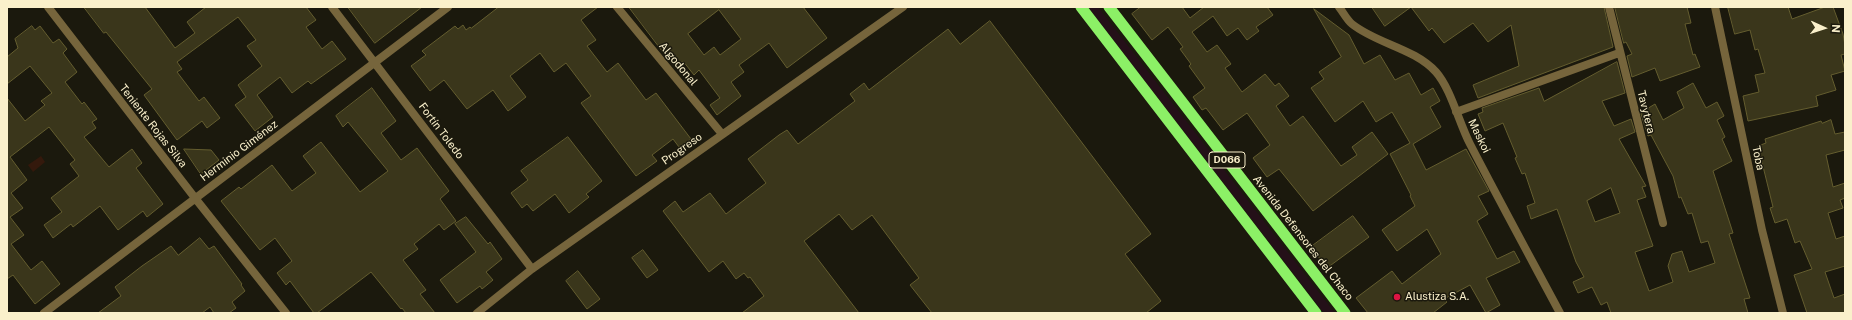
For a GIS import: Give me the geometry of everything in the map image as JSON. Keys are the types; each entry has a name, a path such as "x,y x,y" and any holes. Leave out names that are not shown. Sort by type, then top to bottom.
{"highway":[{"name":"D066","path":"1081,7 1316,313"},
{"name":"Avenida Defensores del Chaco","path":"1109,7 1345,313"}],"street":[{"name":"Teniente Rojas Silva","path":"48,7 195,198 286,313"},
{"name":"Fortín Toledo","path":"332,7 532,269"},
{"name":"Herminio Giménez","path":"44,313 448,7"},
{"name":"Algodonal","path":"617,7 722,134"},
{"name":"Progreso","path":"477,313 532,269 903,7"},
{"name":"Maskoi","path":"1339,7 1350,23 1365,33 1397,47 1425,63 1436,72 1469,142 1560,313"},
{"name":"Tavytera","path":"1608,7 1663,223"},
{"name":"Toba","path":"1715,7 1762,230 1783,313"},
{"path":"1456,112 1619,53"}],"shaded area":[{"path":"1088,7 1098,7 1335,313 1324,313"},
{"path":"41,156 45,162 33,172 28,165"}],"building":[{"path":"84,7 145,7 175,48 195,33 187,22 206,7 306,7 316,20 306,27 322,49 332,41 346,59 311,84 308,81 292,93 280,77 257,95 273,117 255,131 235,105 246,97 238,85 262,66 247,46 256,40 238,17 177,62 182,69 177,72 199,101 204,97 220,118 207,128 202,121 177,140 144,95 152,89 106,32 104,33"},
{"path":"348,7 422,7 375,43"},
{"path":"499,7 598,7 581,20 596,40 587,46 607,72 618,63 646,100 656,93 691,139 679,147 673,139 652,155 657,161 636,176 581,103 591,96 566,63 554,72 540,53 510,76 526,97 508,111 493,90 467,109 444,80 430,91 411,66 426,55 422,51 455,26 458,29 463,25 466,30 470,27 471,28"},
{"path":"629,7 803,7 827,38 787,68 769,43 739,65 744,72 731,82 741,96 717,115 710,105 720,98 699,70 694,75 683,61 677,66 665,51 664,53","holes":["719,10 741,39 720,55 714,47 704,55 688,34"]},
{"path":"1141,7 1182,7 1190,18 1204,7 1267,7 1273,15 1256,27 1259,31 1247,40 1238,28 1227,36 1213,16 1192,32 1207,52 1217,45 1231,64 1225,68 1242,92 1265,74 1275,86 1279,83 1289,96 1276,106 1290,126 1303,116 1341,166 1357,155 1352,147 1372,132 1388,154 1313,211 1279,169 1267,177 1253,158 1270,145 1247,113 1223,130 1206,108 1202,110 1193,97 1205,88 1189,66 1191,64 1180,49 1183,47 1168,27 1152,40 1132,14"},
{"path":"1372,7 1411,7 1385,26"},
{"path":"1411,7 1604,7 1613,47 1478,98 1473,85 1519,66 1511,25 1488,42 1473,23 1444,43 1432,28 1429,31"},
{"path":"1615,7 1687,7 1691,23 1685,24 1693,55 1695,54 1700,67 1660,81 1655,68 1632,77 1627,56 1632,54 1626,42 1624,43"},
{"path":"1728,7 1788,7 1792,19 1825,7 1833,7 1843,34 1845,45 1845,54 1841,55 1845,71 1831,75 1836,90 1816,96 1818,106 1748,121 1743,96 1759,92 1755,75 1765,73 1758,49 1755,50 1750,30 1735,34"},
{"path":"1314,9 1349,35 1364,64 1380,55 1395,80 1409,73 1421,95 1433,88 1440,101 1430,107 1441,127 1413,144 1426,170 1466,149 1489,191 1478,196 1488,214 1477,221 1497,259 1514,251 1520,262 1486,278 1500,305 1486,313 1470,285 1444,299 1447,302 1433,313 1368,313 1356,298 1392,271 1402,284 1441,254 1427,229 1397,251 1382,230 1415,206 1390,154 1410,143 1392,112 1376,122 1363,101 1335,122 1311,88 1324,79 1319,72 1341,57"},
{"path":"990,21 1151,234 1125,254 1161,301 1146,313 932,313 910,285 919,278 872,215 852,230 839,214 804,241 859,313 742,313 764,296 750,277 748,278 744,273 736,279 723,261 709,272 663,211 675,201 683,212 710,193 726,214 766,183 748,159 779,135 787,130 798,144 855,101 850,94 864,83 869,90 948,29 960,44"},
{"path":"32,26 35,30 40,26 53,43 59,39 67,49 63,53 77,72 65,82 82,104 84,102 97,119 92,122 96,128 84,137 109,167 132,149 142,163 136,168 163,204 147,217 143,211 118,230 100,206 73,227 71,224 53,238 44,225 62,212 51,198 79,176 70,164 75,160 49,127 10,157 27,180 11,193 23,208 10,217 24,235 11,244 31,270 42,261 60,284 35,304 13,275 7,279 7,98 25,121 45,105 41,101 52,93 30,66 7,84 7,57 18,48 15,39"},
{"path":"1617,62 1625,93 1602,101 1614,126 1631,119 1635,132 1619,139 1646,186 1642,187 1646,197 1637,200 1653,246 1635,252 1649,291 1673,282 1668,266 1672,254 1682,251 1689,272 1715,263 1708,241 1701,243 1692,213 1688,214 1681,197 1679,198 1673,176 1651,135 1648,136 1641,114 1655,104 1663,120 1684,108 1677,92 1693,83 1706,108 1717,102 1724,116 1717,120 1725,137 1722,139 1732,161 1713,171 1733,233 1729,234 1750,298 1744,299 1748,313 1611,313 1607,302 1601,305 1592,287 1578,293 1573,282 1584,277 1576,262 1557,209 1531,219 1527,206 1535,203 1525,173 1522,174 1515,158 1517,157 1503,123 1485,131 1478,114 1483,112 1482,108 1539,88 1544,101","holes":["1611,188 1620,213 1595,222 1587,201"]},
{"path":"372,88 396,121 381,133 401,160 417,148 449,191 440,199 456,221 444,230 439,224 414,244 418,249 403,260 426,290 420,294 435,313 406,313 402,308 401,309 371,272 317,313 314,313 290,281 286,285 277,273 292,261 275,238 260,250 221,201 239,187 241,189 272,165 292,191 316,173 303,156 321,142 360,192 388,171 348,122 343,127 336,116"},
{"path":"1831,120 1835,134 1845,132 1845,150 1826,155 1833,187 1845,183 1845,198 1840,200 1843,208 1828,213 1836,239 1845,236 1845,266 1825,272 1834,298 1845,294 1845,313 1807,313 1794,275 1812,269 1800,241 1795,243 1787,219 1775,223 1770,208 1773,207 1758,146 1766,143 1765,139 1821,121 1822,123"},
{"path":"568,137 602,181 586,194 589,197 569,213 555,194 533,211 527,204 522,208 511,193 528,180 521,171"},
{"path":"184,149 211,150 219,160 201,174"},
{"path":"1353,216 1369,237 1327,268 1311,247"},
{"path":"466,217 488,244 490,242 502,259 486,272 493,280 482,289 480,286 457,303 440,280 476,252 455,224"},
{"path":"200,238 209,249 214,246 242,284 241,285 245,291 232,302 236,308 229,313 214,313 210,307 202,313 98,313 121,296 115,287 142,266 171,246 178,255"},
{"path":"643,250 658,270 647,278 632,258"},
{"path":"578,271 600,299 587,309 566,281"}],"place":[{"name":"Alustiza S.A.","path":"1397,297"}]}
